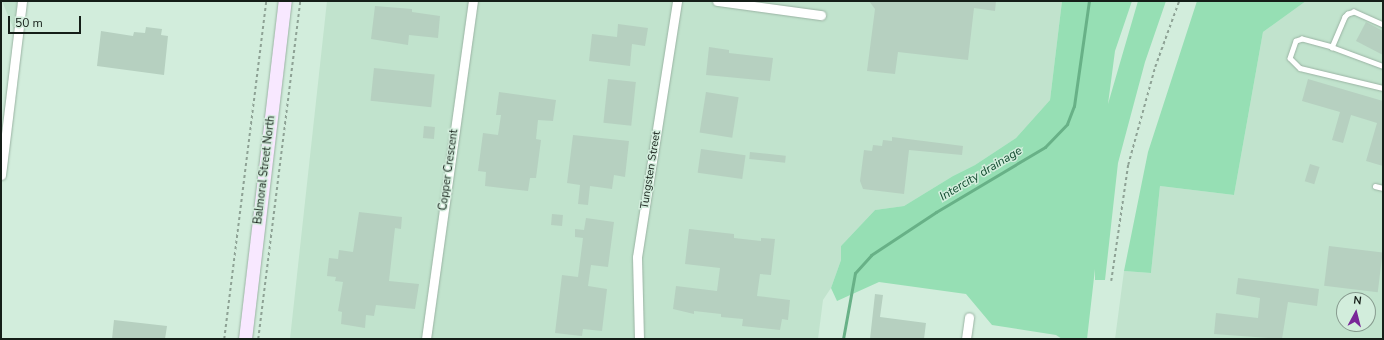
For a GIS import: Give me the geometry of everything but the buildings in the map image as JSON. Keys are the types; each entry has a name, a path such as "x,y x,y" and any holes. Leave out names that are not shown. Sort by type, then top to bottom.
{"main road":[{"name":"Balmoral Street North","path":"245,339 285,1"}],"street":[{"path":"1,175 22,1"},
{"name":"Copper Crescent","path":"426,339 473,1"},
{"name":"Tungsten Street","path":"639,339 637,257 677,1"},
{"path":"717,1 821,15"},
{"path":"966,339 969,316"}],"lane":[{"path":"1332,47 1345,17 1348,14 1354,12 1370,17 1383,24"},
{"path":"1383,66 1332,47 1302,39 1296,41 1290,58 1300,68 1383,88"},
{"path":"1375,186 1383,188"}],"path":[{"path":"224,339 266,1"},
{"path":"258,339 300,1"},
{"path":"1111,281 1128,165 1155,67 1179,1"}],"shaded area":[{"path":"2,1 27,1 21,47"},
{"path":"327,1 1062,1 1050,100 1016,138 975,165 953,176 904,206 875,210 841,246 841,260 831,288 823,300 818,339 290,339"},
{"path":"1306,1 1383,1 1383,339 1115,339 1124,271 1151,273 1160,186 1234,195 1263,32"}],"green space":[{"path":"1062,1 1132,1 1115,51 1108,104 1138,1 1166,1 1145,62 1118,163 1105,280 1095,280 1095,269 1087,339 1062,339 1056,335 992,325 966,294 879,282 837,301 831,288 841,260 841,246 875,210 904,206 953,176 975,165 1016,138 1050,100"},
{"path":"1197,1 1306,1 1263,32 1234,195 1160,186 1151,273 1124,271 1148,152"}],"waterway":[{"name":"Intercity drainage","path":"843,339 855,273 871,255 936,212 1045,147 1067,124 1074,106 1089,1"}]}
